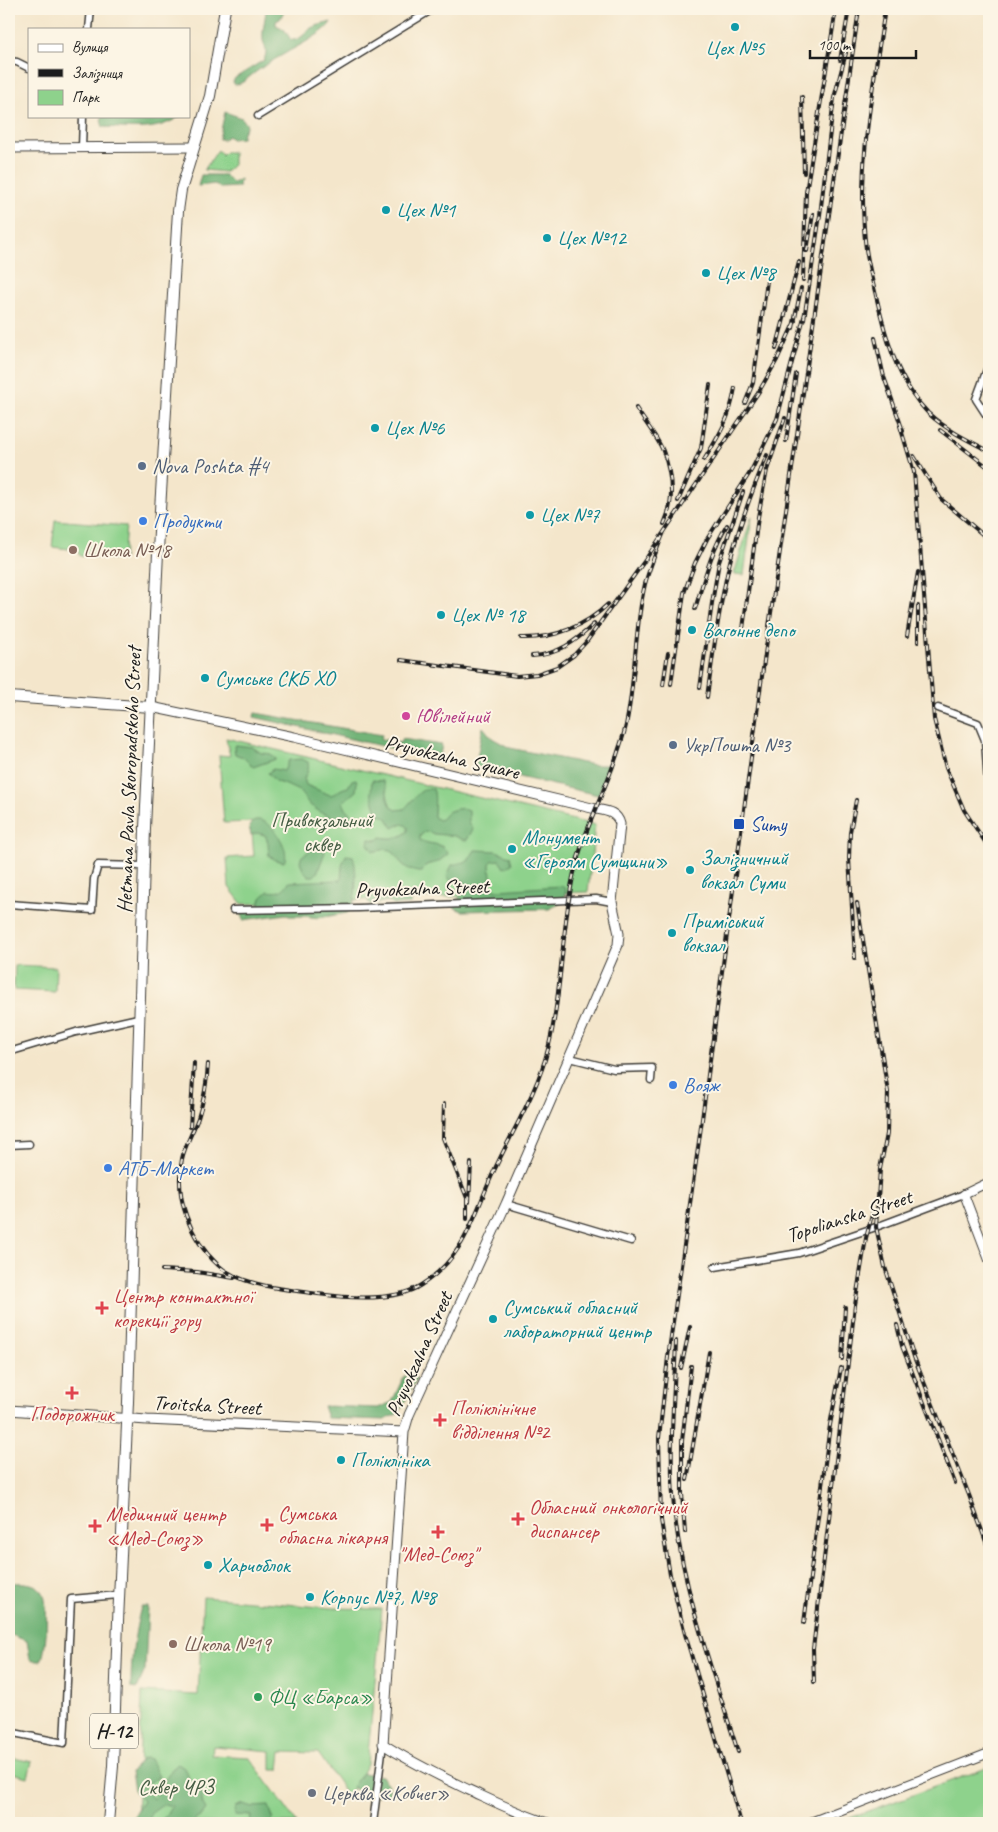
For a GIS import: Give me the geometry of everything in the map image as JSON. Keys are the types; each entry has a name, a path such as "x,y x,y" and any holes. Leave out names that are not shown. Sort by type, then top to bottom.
{"main road":[{"name":"Hetmana Pavla Skoropadskoho Street","path":"127,1418 144,866 160,510 178,211 181,190 210,96 225,9"},
{"path":"9,148 194,147"},
{"path":"9,697 151,707"},
{"name":"Pryvokzalna Square","path":"151,707 294,737 612,812 616,815 620,824 612,902 619,934 618,945"},
{"name":"Pryvokzalna Street","path":"383,1744 404,1432 409,1415 506,1204 618,945"},
{"name":"Troitska Street","path":"9,1410 404,1432"},
{"name":"Н-12","path":"108,1823 113,1766 127,1418"},
{"path":"383,1744 397,1754 438,1775 536,1820 548,1823"}],"street":[{"path":"89,28 91,9"},
{"path":"258,116 433,9"},
{"path":"9,61 17,62 28,68"},
{"path":"82,148 83,118"},
{"path":"989,364 976,399 989,419"},
{"path":"938,708 978,722 985,740 989,799"},
{"path":"9,904 92,910 94,879 98,866 144,866"},
{"name":"Pryvokzalna Street","path":"233,910 359,908 596,899 612,902"},
{"path":"9,1052 76,1032 138,1018"},
{"path":"570,1058 614,1069 652,1068 651,1080"},
{"path":"9,1144 29,1144"},
{"name":"Topolianska Street","path":"715,1267 798,1253 876,1227 964,1194 989,1182"},
{"path":"964,1194 989,1260"},
{"path":"506,1204 631,1241"},
{"path":"9,1732 64,1744 71,1599 119,1595"},
{"path":"373,1823 383,1744"},
{"path":"808,1823 989,1753"}],"green space":[{"path":"285,9 280,19 276,21 276,25 284,29 291,40 300,38 313,27 331,22 318,35 269,63 243,82 235,85 233,82 235,78 264,60 266,52 263,33 266,11"},
{"path":"225,112 242,118 247,125 242,138 231,139 228,136 224,139 219,139"},
{"path":"102,118 176,118 162,125 143,128 103,127"},
{"path":"218,150 222,155 226,152 233,152 233,165 225,172 204,170"},
{"path":"201,175 225,175 233,183 240,179 239,187 220,188 215,184 198,186"},
{"path":"752,516 744,575 734,574"},
{"path":"55,520 126,526 123,560 80,556 77,550 52,547"},
{"path":"255,713 382,735 381,739 400,743 402,739 442,745 439,759 254,717"},
{"path":"483,727 492,738 510,748 593,765 610,765 598,795 475,767"},
{"name":"Привокзальний сквер","path":"226,738 595,825 588,892 242,904 229,887 227,858 254,856 251,822 224,823 219,755 230,756"},
{"path":"234,746 252,747 261,753 271,754 276,759 253,767 243,757 235,754"},
{"path":"301,759 308,762 308,770 304,778 306,785 330,795 348,787 352,780 356,779 356,791 343,802 354,818 352,821 344,823 340,821 340,817 332,817 320,812 310,805 299,791 276,782 268,773 273,769 284,771 289,760"},
{"path":"372,780 383,781 388,800 396,810 404,809 420,792 433,789 435,798 434,817 438,820 453,810 469,810 469,822 473,829 467,840 426,831 420,836 420,840 440,845 448,854 438,862 426,865 422,872 412,871 398,859 393,851 387,849 373,851 368,844 369,839 378,840 381,837 399,837 408,831 408,827 403,824 393,828 386,817 378,814 371,793"},
{"path":"255,820 267,823 276,833 285,852 284,862 269,856 268,842 265,835 257,833 251,835 249,826"},
{"path":"321,844 325,852 317,873 314,876 309,876 303,870 300,861 302,856"},
{"path":"475,850 496,851 510,856 512,864 504,868 499,860 491,861 491,877 488,880 491,888 499,890 561,886 566,890 563,902 549,909 462,911 455,908 454,904 464,892 465,881 452,882 447,876 452,865 468,861"},
{"path":"346,855 353,856 356,877 353,903 347,913 318,918 289,916 286,914 243,920 240,912 244,908 259,906 261,898 268,891 280,891 289,882 341,880 342,866"},
{"path":"381,893 389,896 405,893 412,899 411,904 394,905 387,901 371,905 368,902 369,898"},
{"path":"15,965 56,967 55,992 14,990"},
{"path":"404,1376 417,1378 399,1413 385,1420 327,1418 323,1406 378,1408 392,1402"},
{"path":"9,1583 27,1583 42,1591 46,1604 46,1625 45,1647 41,1661 30,1659 27,1641 9,1634"},
{"name":"ФЦ «Барса»","path":"203,1597 332,1608 382,1609 367,1764 348,1796 318,1753 281,1752 279,1770 271,1770 271,1751 213,1746 212,1755 249,1757 297,1823 137,1823 142,1692 198,1695"},
{"path":"141,1607 148,1607 145,1670 137,1689 131,1688 132,1667"},
{"path":"9,1757 32,1762 28,1777 9,1772"},
{"name":"Сквер ЧРЗ","path":"142,1759 150,1759 159,1777 142,1786 153,1799 172,1769 178,1764 184,1768 190,1780 201,1785 201,1801 206,1809 194,1823 160,1823 172,1806 164,1804 150,1814 149,1823 145,1823 134,1816 143,1801 134,1790 131,1772"},
{"path":"989,1767 989,1823 836,1823"},
{"path":"362,1773 381,1776 389,1786 390,1794 365,1797 352,1787"},
{"path":"243,1804 252,1807 269,1806 273,1818 270,1823 250,1823 251,1816 235,1815 235,1807"}],"railway":[{"path":"803,280 806,192 836,9"},
{"path":"840,60 849,9"},
{"path":"741,1823 685,1634 670,1575 661,1520 659,1438 668,1357 765,654 859,9"},
{"path":"885,9 864,158 863,219 872,280 892,353 910,391 935,419 957,434 989,451"},
{"path":"804,319 820,215 834,98 846,53"},
{"path":"802,97 804,173"},
{"path":"807,251 813,214"},
{"path":"776,349 799,262"},
{"path":"745,403 753,383 767,281"},
{"path":"793,328 801,288"},
{"path":"671,684 684,593 695,563 707,539 751,471 777,419 805,313"},
{"path":"401,660 517,676 537,674 557,667 574,655 587,641 643,563 758,393 777,360 795,321"},
{"path":"875,338 884,377 903,431"},
{"path":"786,441 796,374"},
{"path":"678,501 701,448 710,385"},
{"path":"704,460 724,426 735,388"},
{"path":"636,408 661,446 666,460 670,478 671,497 664,524"},
{"path":"743,629 758,517 767,470 785,418"},
{"path":"900,426 914,472 934,719 946,768 964,810 989,848"},
{"path":"940,430 989,468"},
{"path":"707,697 728,568 744,514 767,455"},
{"path":"914,456 941,499 989,540"},
{"path":"700,688 719,562 743,492"},
{"path":"695,609 712,555 727,525"},
{"path":"208,1064 202,1105 182,1159 180,1188 182,1202 192,1230 199,1243 218,1265 240,1278 266,1286 330,1295 371,1297 398,1294 411,1290 436,1274 448,1262 466,1235 493,1173 531,1096 548,1049 553,1028 573,877 582,846 625,729 632,690 641,601 649,571 664,532"},
{"path":"907,636 918,572"},
{"path":"521,638 545,636 568,630 590,619 608,604"},
{"path":"918,606 918,642"},
{"path":"532,656 550,653 566,646 594,624"},
{"path":"663,685 668,653"},
{"path":"855,958 849,858 850,832 856,800"},
{"path":"857,903 888,1092 887,1134 880,1169 876,1227 885,1267 914,1357 989,1550"},
{"path":"190,1127 194,1063"},
{"path":"444,1104 443,1138 467,1198 467,1219"},
{"path":"469,1202 471,1163"},
{"path":"814,1682 813,1649 855,1305 866,1238 873,1211"},
{"path":"162,1270 197,1272 234,1278"},
{"path":"842,1359 845,1307"},
{"path":"897,1325 902,1346 955,1483"},
{"path":"681,1368 690,1327"},
{"path":"676,1341 672,1451 675,1517 693,1606 738,1752"},
{"path":"687,1480 709,1352"},
{"path":"685,1532 682,1494 682,1441 691,1366"},
{"path":"804,1623 830,1425 841,1368"}],"place":[{"name":"Цех №5","path":"735,27"},
{"name":"Цех №1","path":"386,210"},
{"name":"Цех №12","path":"547,238"},
{"name":"Цех №8","path":"706,273"},
{"name":"Цех №6","path":"375,428"},
{"name":"Nova Poshta #4","path":"142,466"},
{"name":"Цех №7","path":"530,515"},
{"name":"Продукти","path":"143,521"},
{"name":"Школа №18","path":"73,550"},
{"name":"Цех № 18","path":"441,615"},
{"name":"Вагонне депо","path":"692,630"},
{"name":"Сумське СКБ ХО","path":"205,678"},
{"name":"Ювілейний","path":"406,716"},
{"name":"УкрПошта №3","path":"673,745"},
{"name":"Sumy","path":"739,824"},
{"name":"Монумент «Героям Сумщини»","path":"512,849"},
{"name":"Залізничний вокзал Суми","path":"690,870"},
{"name":"Приміський вокзал","path":"672,933"},
{"name":"Вояж","path":"673,1085"},
{"name":"АТБ-Маркет","path":"108,1168"},
{"name":"Центр контактної корекції зору","path":"102,1308"},
{"name":"Сумський обласний лабораторний центр","path":"493,1319"},
{"name":"Подорожник","path":"72,1393"},
{"name":"Поліклінічне відділення №2","path":"440,1420"},
{"name":"Поліклініка","path":"341,1460"},
{"name":"Обласний онкологічний диспансер","path":"518,1519"},
{"name":"Сумська обласна лікарня","path":"267,1525"},
{"name":"Медичний центр «Мед-Союз»","path":"95,1526"},
{"name":"\"Мед-Союз\"","path":"438,1532"},
{"name":"Харчоблок","path":"208,1565"},
{"name":"Корпус №7, №8","path":"310,1597"},
{"name":"Школа №19","path":"173,1644"},
{"name":"ФЦ «Барса»","path":"258,1697"},
{"name":"Церква «Ковчег»","path":"312,1793"}]}
